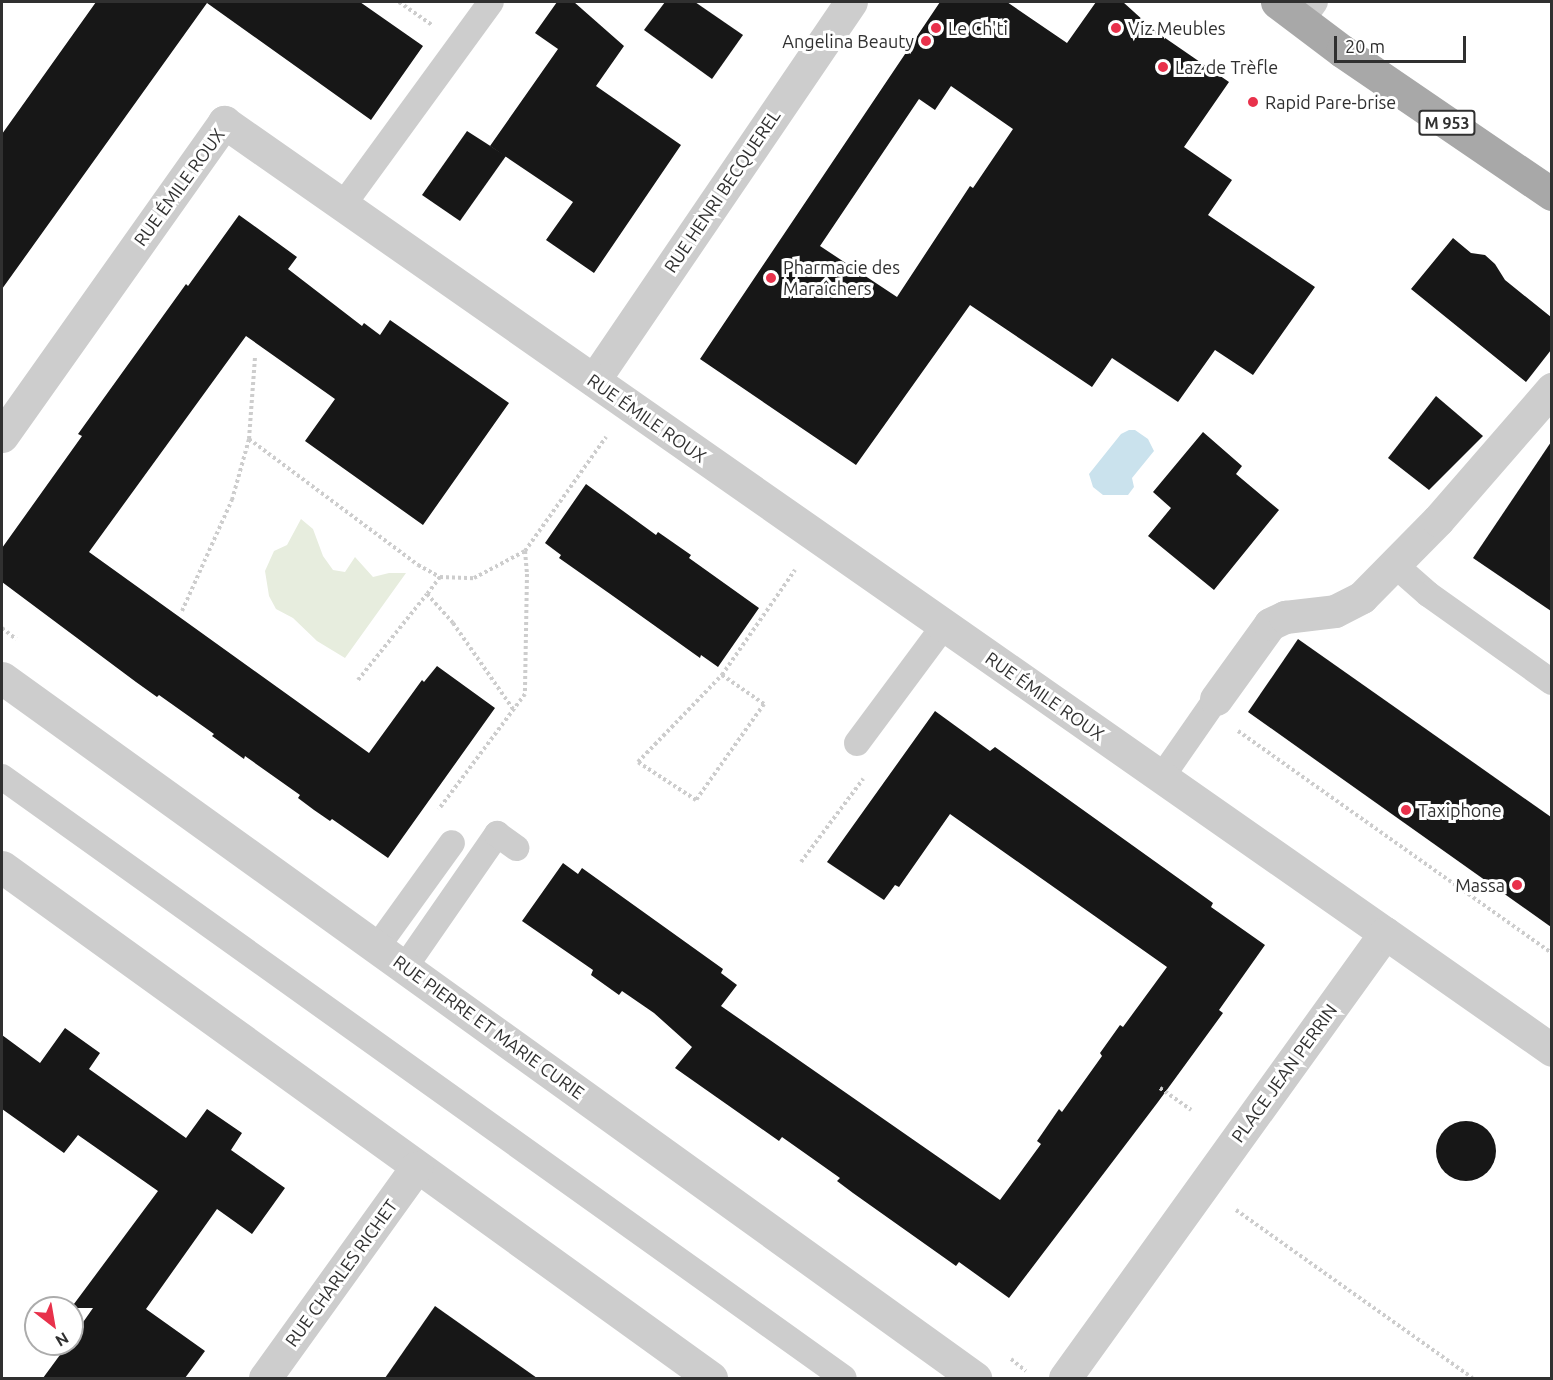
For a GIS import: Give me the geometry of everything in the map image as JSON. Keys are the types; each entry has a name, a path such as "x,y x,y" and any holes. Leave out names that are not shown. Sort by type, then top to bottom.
{"main road":[{"name":"M 953","path":"1298,8 1342,51 1551,194"}],"street":[{"name":"RUE HENRI BECQUEREL","path":"594,380 851,2"},
{"name":"RUE ÉMILE ROUX","path":"2,436 224,122 1384,933"},
{"path":"1212,704 1270,624 1285,617 1335,611 1362,597 1438,520 1551,389"},
{"name":"RUE PIERRE ET MARIE CURIE","path":"2,678 975,1378"},
{"path":"2,867 416,1168 711,1378"},
{"path":"1384,933 1551,1050"},
{"name":"PLACE JEAN PERRIN","path":"1065,1378 1384,933"},
{"name":"RUE CHARLES RICHET","path":"265,1378 416,1168"}],"lane":[{"path":"343,205 491,2"},
{"path":"1395,565 1428,594 1551,682"},
{"path":"857,744 944,626"},
{"path":"1161,778 1212,704"},
{"path":"2,777 844,1378"},
{"path":"405,967 497,834 516,848"},
{"path":"376,947 452,843"}],"path":[{"path":"182,611 232,500 249,439 255,357"},
{"path":"249,439 418,565 440,577 474,578 525,551 605,437 614,433 632,408"},
{"path":"435,814 525,694 527,574 525,551"},
{"path":"722,675 764,704 696,800 638,762 722,675 797,567"},
{"path":"358,680 440,577"},
{"path":"427,594 453,623 513,709"},
{"path":"1212,704 1551,953"},
{"path":"1160,1088 1191,1110"},
{"path":"1229,1205 1472,1378"}],"green space":[{"path":"301,519 313,529 323,556 333,570 345,572 355,557 373,577 389,573 406,573 345,658 317,641 293,618 276,609 269,596 265,571 274,551 287,545"}],"water":[{"path":"1135,430 1148,439 1154,451 1132,478 1134,487 1128,495 1103,495 1093,487 1089,474 1121,434"}],"building":[{"path":"96,2 360,2 423,46 371,120 207,3 2,289 2,134"},
{"path":"557,2 574,2 624,46 596,86 681,145 594,273 546,240 573,202 490,146 558,49 535,33"},
{"path":"665,2 695,2 743,35 712,79 644,30"},
{"path":"940,2 1007,2 1067,43 1096,2 1123,2 1155,31 1229,82 1184,147 1232,180 1208,215 1315,287 1253,375 1215,350 1178,402 1112,358 1092,387 970,305 856,465 700,359","holes":["951,86 1013,129 973,188 970,186 897,297 820,246 919,99 935,110"]},
{"path":"467,131 506,156 460,221 422,195"},
{"path":"239,215 297,257 288,269 362,326 364,323 380,335 390,320 509,403 423,525 305,441 335,399 246,336 89,552 369,753 422,680 424,682 437,666 495,708 388,858 332,819 330,821 314,810 298,798 300,795 245,756 244,759 212,736 214,734 159,695 157,697 136,682 2,582 2,548 82,436 78,434 186,284 188,286"},
{"path":"1453,238 1471,253 1485,255 1495,264 1505,280 1551,317 1551,350 1526,382 1411,289"},
{"path":"1436,396 1483,436 1429,490 1388,458"},
{"path":"1203,432 1242,466 1236,474 1279,510 1214,590 1148,536 1171,508 1153,492"},
{"path":"1551,442 1551,611 1473,558"},
{"path":"586,484 656,535 658,532 691,555 689,558 759,608 718,667 701,655 700,658 559,558 561,555 545,543"},
{"path":"1298,639 1551,817 1551,927 1248,712"},
{"path":"935,711 990,751 995,747 1213,903 1211,907 1265,945 1219,1010 1223,1013 1009,1298 959,1262 956,1266 853,1193 837,1181 840,1178 782,1137 779,1141 675,1068 692,1047 654,1013 622,991 619,995 591,975 593,970 522,921 563,863 578,874 582,868 723,969 721,973 737,985 721,1006 1000,1200 1041,1144 1037,1141 1059,1109 1062,1112 1102,1056 1100,1053 1120,1025 1123,1027 1167,967 950,814 899,887 895,885 884,900 827,862"},
{"path":"65,1028 100,1053 89,1069 186,1138 207,1109 242,1133 231,1150 285,1188 252,1234 217,1209 146,1309 205,1351 185,1378 43,1378 59,1356 84,1356 84,1321 93,1308 84,1308 84,1296 80,1296 158,1191 78,1135 64,1153 2,1109 2,1035 40,1063"},
{"path":"1466,1121 1483,1126 1491,1134 1496,1151 1491,1168 1483,1176 1466,1181 1449,1176 1441,1168 1436,1151 1441,1134 1449,1126"},
{"path":"435,1306 537,1378 385,1378"}],"place":[{"name":"Le Ch'ti","path":"936,28"},
{"name":"Viz Meubles","path":"1116,28"},
{"name":"Angelina Beauty","path":"926,41"},
{"name":"Laz de Trèfle","path":"1163,67"},
{"name":"Rapid Pare-brise","path":"1253,102"},
{"name":"Pharmacie des Maraîchers","path":"771,278"},
{"name":"Taxiphone","path":"1406,810"},
{"name":"Massa","path":"1517,885"}]}
